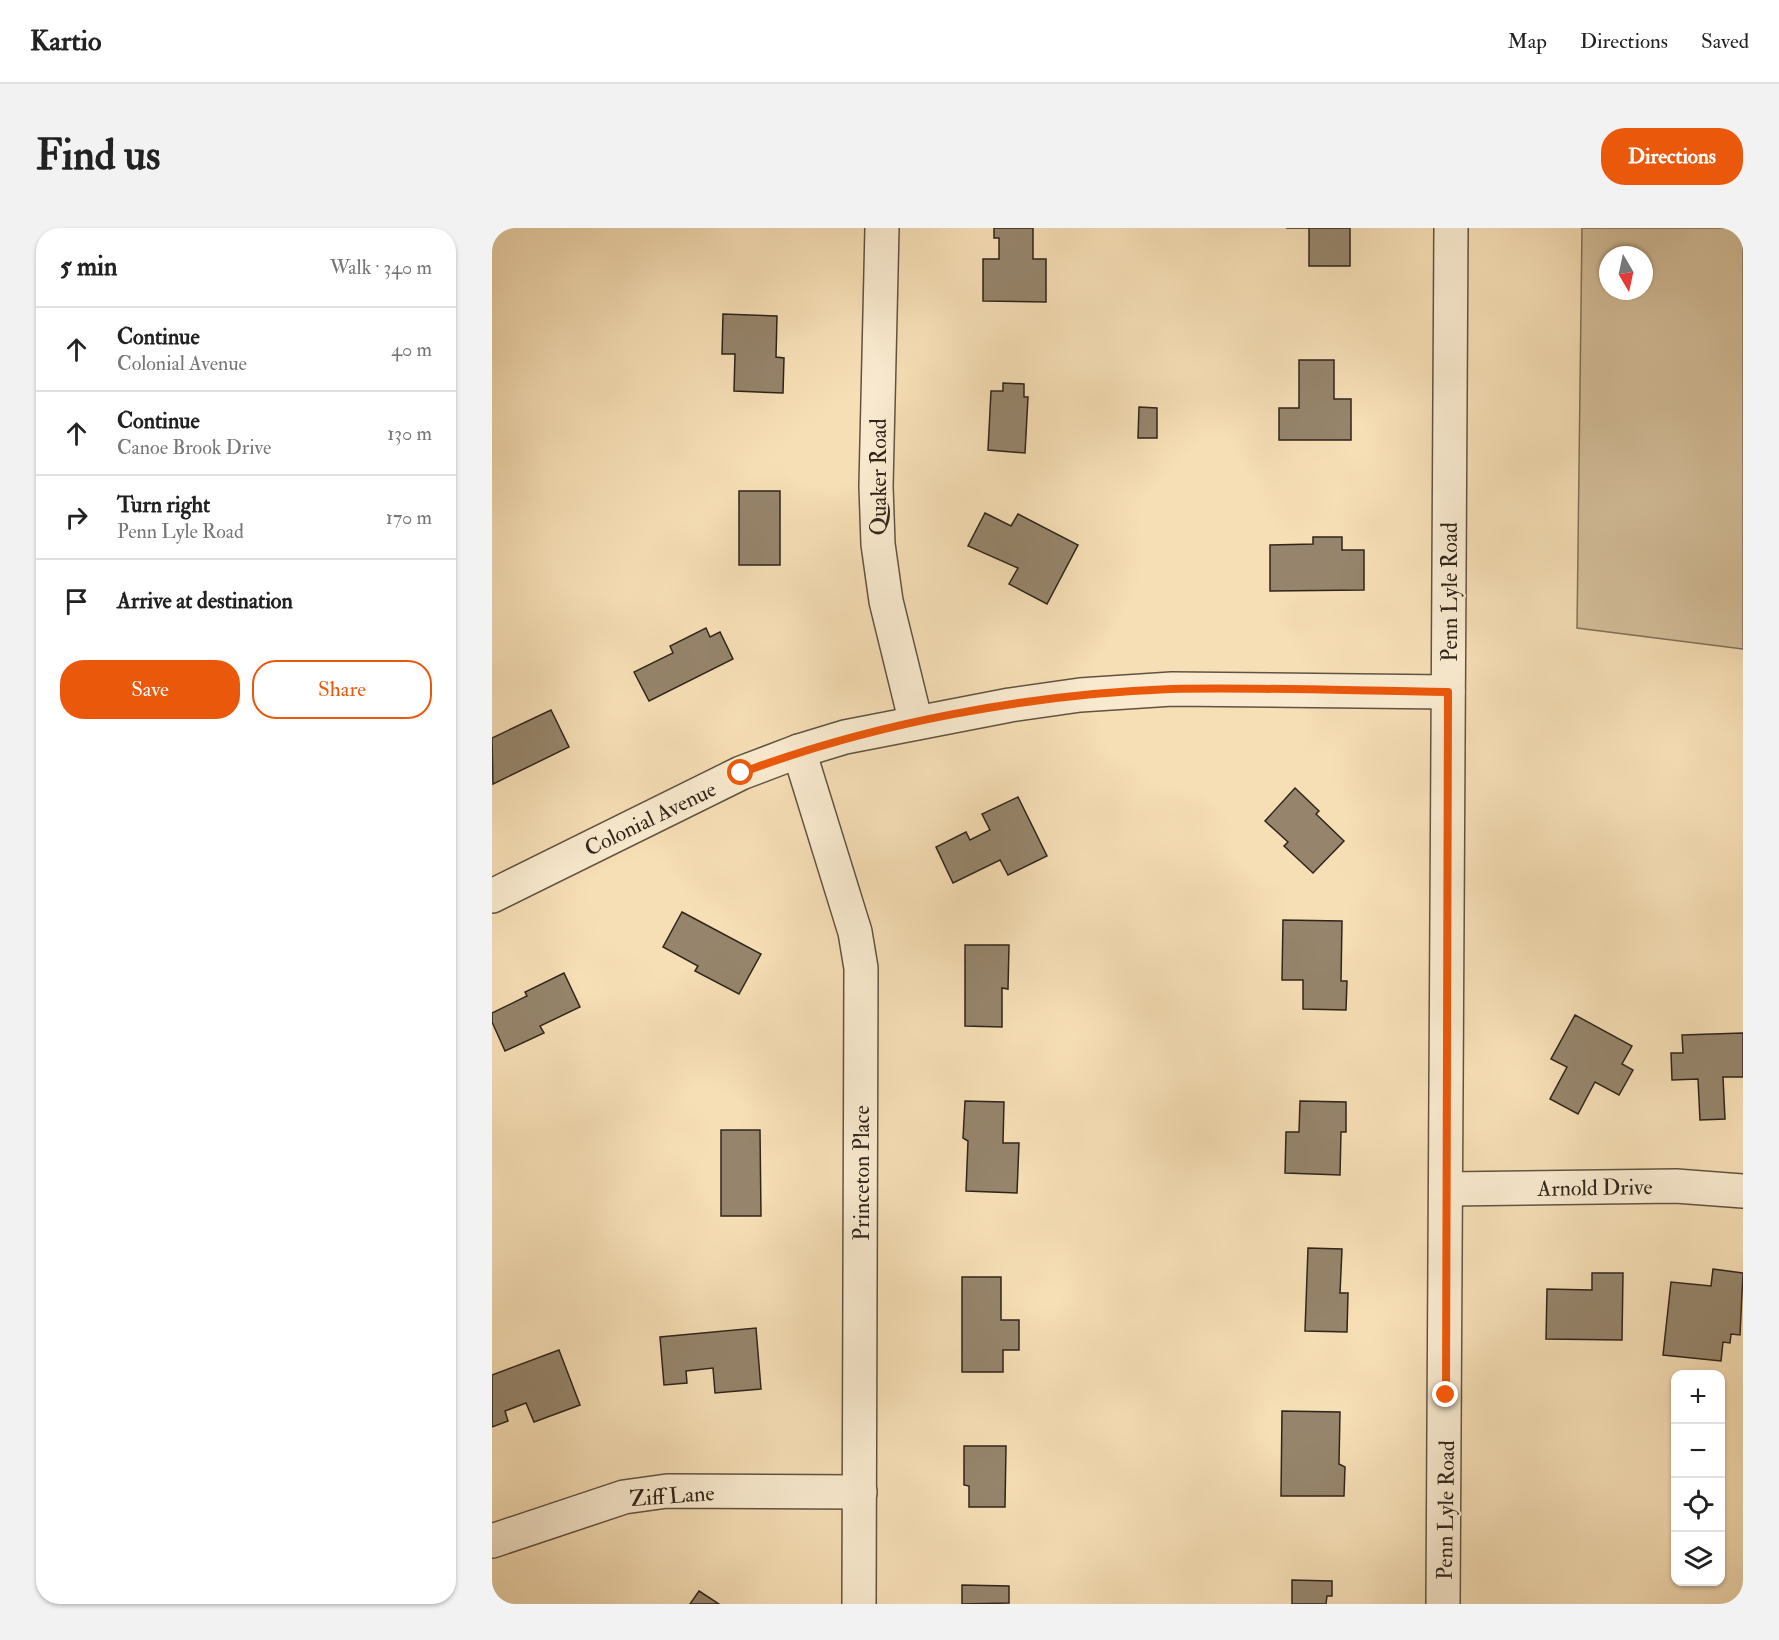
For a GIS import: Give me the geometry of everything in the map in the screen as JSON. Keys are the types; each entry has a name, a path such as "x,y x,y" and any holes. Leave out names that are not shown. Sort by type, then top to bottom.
{"street":[{"name":"Quaker Road","path":"882,228 876,486 878,544 886,602 916,723"},
{"name":"Penn Lyle Road","path":"1443,1604 1451,228"},
{"name":"Colonial Avenue","path":"492,896 741,773 799,751 845,737 1080,695 1172,689 1448,692"},
{"name":"Princeton Place","path":"799,751 855,932 861,968 859,1604"},
{"name":"Arnold Drive","path":"1447,1189 1676,1186 1743,1191"},
{"name":"Ziff Lane","path":"492,1541 624,1497 667,1491 860,1492"}],"shaded area":[{"path":"1582,228 1743,228 1743,649 1577,628"}],"building":[{"path":"994,228 1033,228 1033,259 1046,259 1046,302 983,301 983,259 999,259 999,238 994,238"},
{"path":"1309,228 1350,228 1350,266 1309,266"},
{"path":"723,314 777,316 776,357 784,358 783,393 734,391 735,354 722,354"},
{"path":"1299,360 1334,360 1334,399 1351,399 1351,440 1279,440 1279,408 1299,408"},
{"path":"1003,383 1024,384 1024,397 1028,397 1025,453 988,450 991,391 1003,391"},
{"path":"1139,407 1157,408 1157,438 1138,438"},
{"path":"739,491 780,491 780,565 739,565"},
{"path":"985,513 1011,526 1018,514 1078,545 1047,604 1009,584 1018,568 968,546"},
{"path":"1313,537 1342,537 1342,550 1364,550 1364,590 1270,591 1270,545 1313,544"},
{"path":"706,628 710,637 720,632 733,659 649,701 634,672 673,653 670,646"},
{"path":"551,710 569,747 493,784 492,738"},
{"path":"1295,788 1319,811 1316,814 1344,841 1313,873 1284,846 1288,842 1265,821"},
{"path":"1018,797 1047,856 1008,875 1000,860 953,883 936,847 966,832 970,840 990,830 982,814"},
{"path":"682,912 761,954 739,994 695,971 698,966 663,947"},
{"path":"1283,920 1342,921 1341,981 1347,981 1346,1010 1303,1009 1303,980 1282,980"},
{"path":"965,945 1009,945 1008,989 1002,988 1002,1027 965,1026"},
{"path":"564,973 580,1007 540,1026 544,1033 505,1051 492,1022 492,1013 527,996 525,992"},
{"path":"1575,1015 1632,1046 1622,1064 1633,1070 1619,1095 1595,1082 1578,1114 1550,1099 1567,1067 1551,1059"},
{"path":"1743,1033 1743,1077 1723,1077 1725,1119 1700,1120 1698,1079 1672,1080 1671,1053 1683,1053 1682,1035"},
{"path":"965,1101 1004,1102 1003,1143 1019,1143 1017,1193 966,1191 968,1141 963,1138"},
{"path":"1300,1101 1346,1102 1346,1132 1341,1132 1340,1175 1285,1173 1286,1132 1299,1132"},
{"path":"721,1130 760,1130 761,1216 721,1216"},
{"path":"1308,1248 1342,1249 1340,1293 1348,1293 1347,1332 1305,1331"},
{"path":"1713,1269 1743,1273 1740,1335 1731,1334 1730,1343 1723,1342 1721,1361 1663,1355 1671,1282 1711,1286"},
{"path":"1592,1273 1623,1273 1622,1340 1546,1339 1547,1289 1592,1290"},
{"path":"962,1277 1001,1277 1001,1320 1019,1320 1019,1350 1003,1350 1003,1372 962,1372"},
{"path":"756,1328 761,1389 715,1393 713,1368 686,1371 687,1383 664,1385 660,1337"},
{"path":"559,1350 580,1405 534,1422 526,1403 505,1411 508,1421 492,1427 492,1375"},
{"path":"1282,1411 1340,1412 1339,1464 1345,1467 1344,1496 1281,1496"},
{"path":"964,1446 1006,1446 1005,1507 969,1507 969,1486 964,1485"},
{"path":"1292,1580 1332,1581 1332,1596 1327,1596 1326,1604 1292,1604"},
{"path":"962,1585 1009,1586 1009,1603 962,1604"},
{"path":"699,1591 719,1604 690,1604"}],"route":[{"path":"741,773 799,751 845,737 1010,705 1080,695 1172,689 1448,692 1446,1395"}]}
